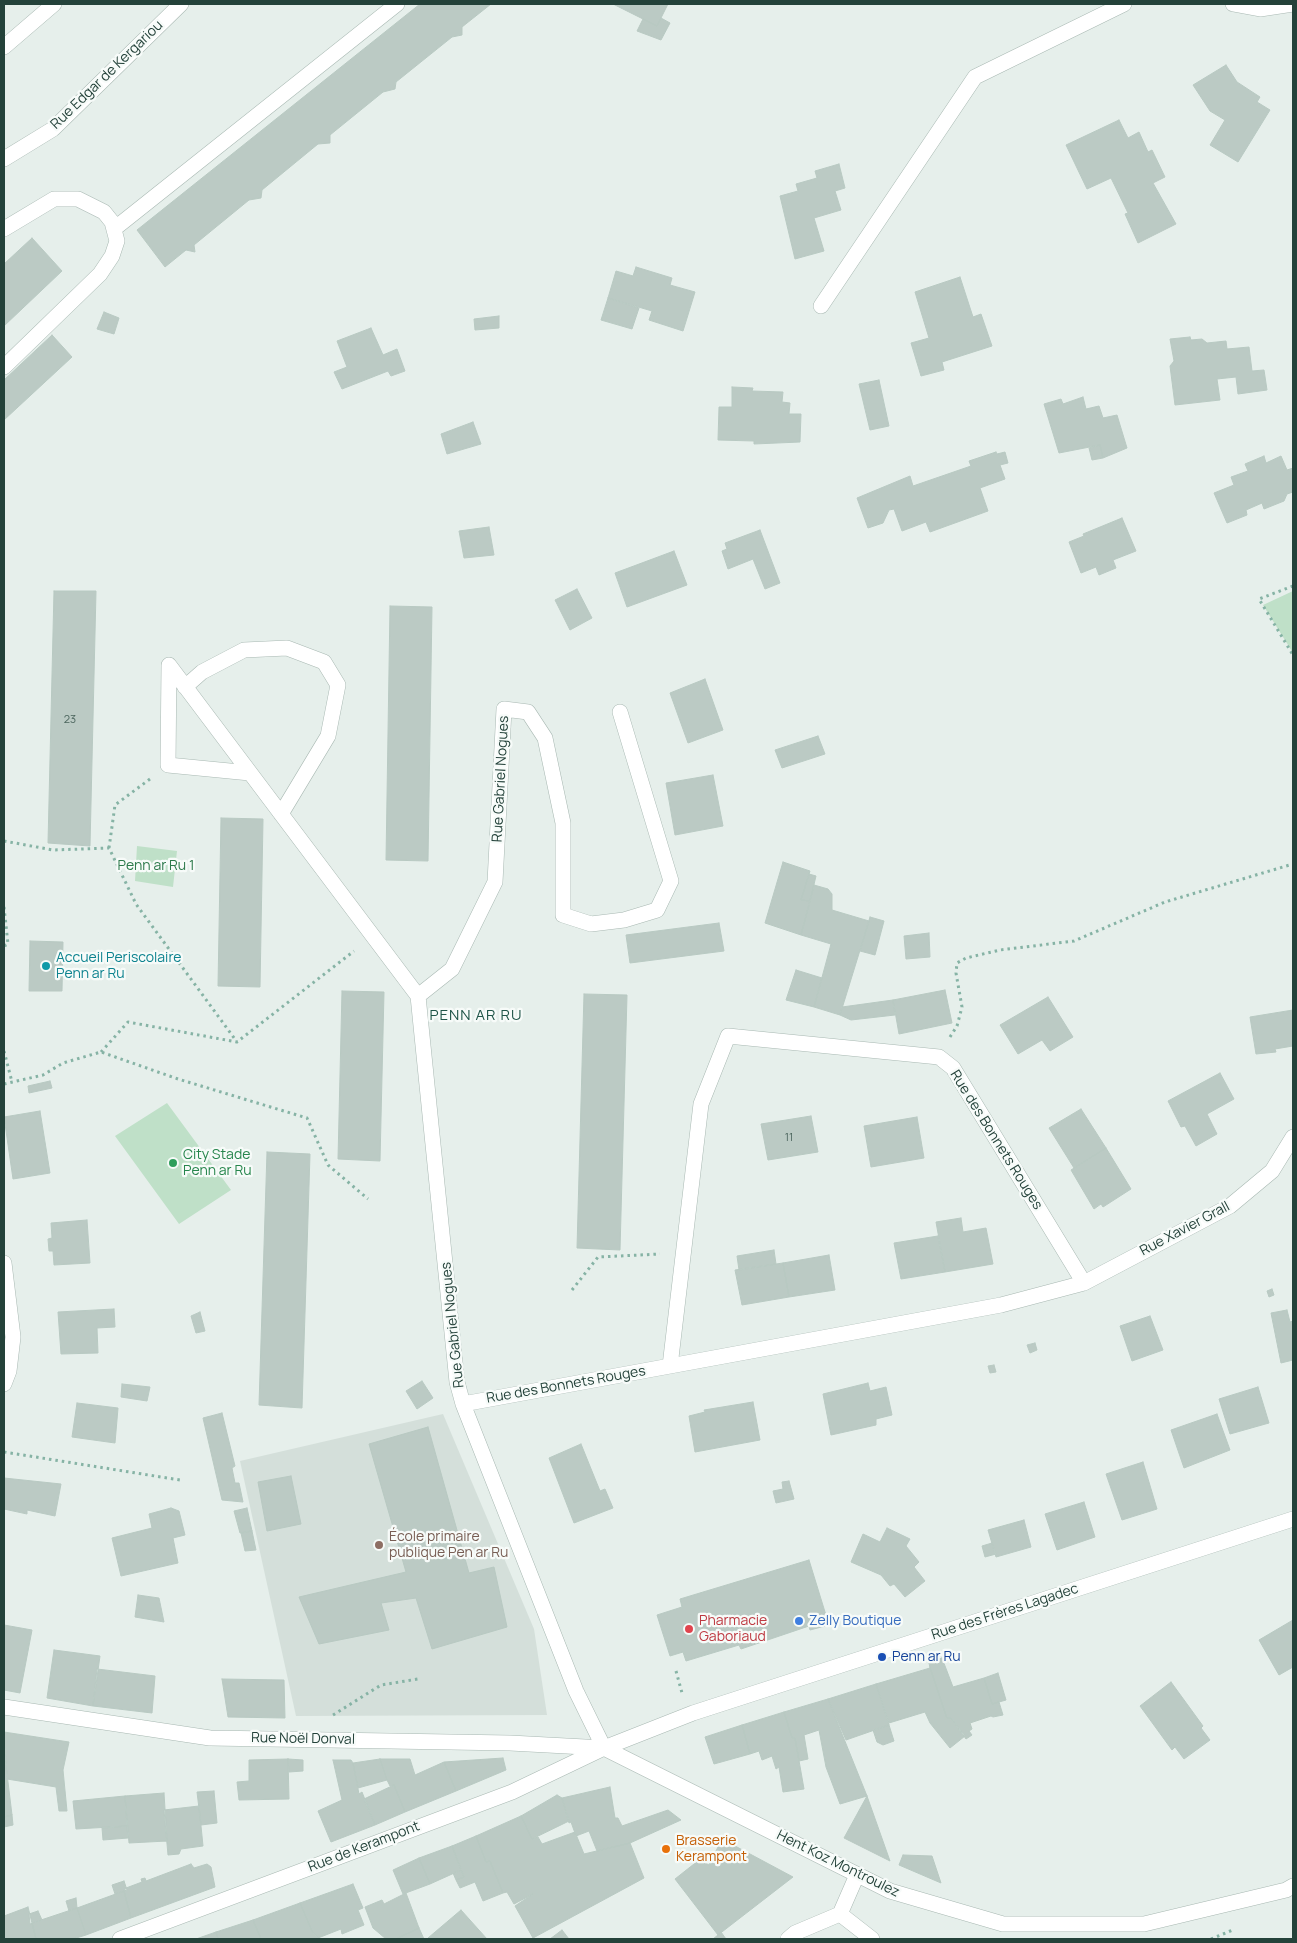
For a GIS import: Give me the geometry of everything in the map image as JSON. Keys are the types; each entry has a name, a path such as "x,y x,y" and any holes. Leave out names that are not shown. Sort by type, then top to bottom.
{"street":[{"path":"4,46 54,4"},
{"name":"Rue Edgar de Kergariou","path":"4,159 52,129 182,4"},
{"path":"114,229 397,4"},
{"path":"821,306 975,77 1124,4"},
{"path":"1233,4 1260,8 1293,4"},
{"path":"4,229 54,199 78,199 92,204 104,212 114,229 117,241 115,249 100,274 4,367"},
{"path":"186,687 202,672 244,650 287,648 324,662 338,685 328,736 281,814"},
{"path":"250,773 168,765 168,665 186,687 418,996"},
{"name":"Rue Gabriel Nogues","path":"604,1748 576,1691 463,1404 457,1382 418,996 452,969 495,882 504,710 528,712 545,738 562,823 563,915 591,924 624,920 657,910 671,881 620,712"},
{"name":"Rue des Bonnets Rouges","path":"463,1404 1001,1306 1084,1283 953,1068 939,1057 728,1036 701,1104 670,1366"},
{"name":"Rue Xavier Grall","path":"1084,1283 1230,1206 1272,1171 1293,1137"},
{"path":"4,1263 14,1337 10,1371 4,1384"},
{"name":"Rue des Frères Lagadec","path":"604,1748 692,1713 1293,1519"},
{"name":"Rue Noël Donval","path":"4,1707 210,1738 510,1742 604,1748"},
{"name":"Hent Koz Montroulez","path":"604,1748 890,1891 1003,1924 1144,1924 1286,1890 1293,1886"},
{"name":"Rue de Kerampont","path":"120,1939 512,1792 604,1748"},
{"path":"788,1939 796,1933 840,1914 857,1875"},
{"path":"840,1914 872,1939"}],"path":[{"path":"1293,586 1259,600 1293,655"},
{"path":"168,765 115,806 109,848 136,904 237,1042"},
{"path":"4,841 53,850 109,848"},
{"path":"939,1057 957,1026 962,1007 956,973 957,963 966,958 1000,950 1074,941 1165,902 1293,864"},
{"path":"4,907 8,944 4,946"},
{"path":"4,1084 43,1075 63,1063 101,1052 128,1022 237,1042 374,936"},
{"path":"4,1051 12,1082"},
{"path":"101,1052 178,1079 307,1118 328,1165 368,1199"},
{"path":"572,1290 598,1257 683,1253"},
{"path":"4,1452 180,1480"},
{"path":"676,1671 679,1687"},
{"path":"318,1739 320,1723 381,1685 418,1679"}],"shaded area":[{"name":"École primaire publique Pen ar Ru","path":"443,1414 534,1629 547,1715 296,1716 240,1461"}],"green space":[{"path":"1293,591 1293,653 1263,605"},
{"name":"Penn ar Ru 1","path":"137,846 177,851 173,887 135,881"},
{"name":"City Stade Penn ar Ru","path":"167,1103 231,1190 179,1224 115,1136"}],"building":[{"path":"420,4 491,4 462,27 462,35 452,37 396,82 395,89 383,92 330,135 330,143 318,144 262,190 261,198 249,200 194,245 195,252 186,250 165,267 137,230"},
{"path":"613,4 668,4 657,26"},
{"path":"661,18 670,23 661,40 637,31 643,19 657,26"},
{"path":"1226,65 1237,82 1260,97 1257,102 1270,110 1238,162 1210,145 1225,120 1210,111 1193,85"},
{"path":"1119,120 1128,138 1139,132 1148,152 1152,150 1165,177 1153,183 1176,224 1138,243 1125,214 1128,213 1111,178 1087,189 1066,145"},
{"path":"839,164 845,188 835,191 841,210 814,218 824,251 795,259 780,196 798,191 796,184 817,178 815,171"},
{"path":"32,238 62,271 4,326 4,264"},
{"path":"636,267 672,278 670,285 695,292 683,331 649,320 652,311 608,298 616,271 633,276"},
{"path":"960,277 973,317 981,314 992,346 942,362 944,370 921,376 911,343 929,338 915,292"},
{"path":"608,298 639,308 632,329 601,320"},
{"path":"104,312 119,318 114,334 97,329"},
{"path":"499,316 499,328 475,330 474,319"},
{"path":"371,328 383,355 397,349 405,371 391,376 388,371 342,389 334,372 347,367 337,341"},
{"path":"52,335 72,357 4,420 4,380"},
{"path":"1190,337 1191,340 1202,339 1207,343 1226,341 1227,349 1249,347 1252,371 1264,370 1267,390 1238,394 1236,377 1217,379 1220,400 1175,405 1170,366 1174,361 1170,339"},
{"path":"879,380 889,426 870,430 859,384"},
{"path":"732,387 753,388 752,391 783,392 782,402 790,403 789,414 801,414 800,442 754,444 754,441 718,440 719,407 732,407"},
{"path":"1083,397 1086,409 1099,406 1103,418 1117,415 1127,448 1103,458 1100,445 1059,453 1044,404 1061,399 1063,404"},
{"path":"473,422 481,444 447,454 441,434"},
{"path":"1100,445 1103,458 1092,460 1089,448"},
{"path":"996,452 997,454 1005,452 1008,463 1000,465 1005,479 980,488 988,511 930,532 926,522 902,531 894,509 889,510 883,523 868,528 857,498 910,476 913,486 971,466 969,461"},
{"path":"1264,456 1266,463 1281,456 1287,470 1293,468 1293,492 1287,494 1284,501 1264,509 1262,503 1246,510 1247,515 1227,523 1214,493 1234,485 1231,477 1248,471 1245,464"},
{"path":"1122,518 1136,551 1113,560 1116,568 1099,575 1096,567 1081,573 1069,542 1084,536 1083,534"},
{"path":"489,527 494,555 464,558 459,531"},
{"path":"760,530 780,583 765,589 753,559 728,569 722,551 727,549 725,543"},
{"path":"674,551 687,585 627,607 615,573"},
{"path":"577,589 592,618 570,630 555,600"},
{"path":"54,591 96,591 90,846 48,843"},
{"path":"390,606 432,607 428,861 386,860"},
{"path":"705,679 723,730 688,743 670,693"},
{"path":"818,736 825,754 782,768 775,750"},
{"path":"713,775 723,826 675,835 666,783"},
{"path":"221,818 263,819 260,987 218,986"},
{"path":"783,862 810,871 801,900 810,901 801,935 765,923"},
{"path":"809,874 816,876 810,901 801,900"},
{"path":"814,885 828,889 832,894 832,910 869,921 840,1015 814,1007 831,944 801,935"},
{"path":"870,917 884,921 875,955 860,951"},
{"path":"719,923 724,951 630,963 626,935"},
{"path":"929,933 930,957 906,959 904,936"},
{"name":"Accueil Periscolaire Penn ar Ru","path":"30,941 63,942 62,991 29,991"},
{"path":"796,970 822,978 814,1007 786,1000"},
{"path":"945,990 952,1023 899,1034 893,1000"},
{"path":"342,991 384,992 380,1161 338,1159"},
{"path":"584,994 627,995 620,1250 577,1248"},
{"path":"1048,997 1073,1037 1050,1051 1042,1040 1018,1054 1000,1025"},
{"path":"893,1000 895,1015 851,1020 840,1015 842,1007"},
{"path":"1293,1010 1293,1046 1275,1049 1276,1052 1256,1054 1250,1017"},
{"path":"1220,1073 1234,1099 1207,1114 1217,1134 1196,1146 1185,1126 1181,1127 1168,1101"},
{"path":"50,1081 52,1088 29,1093 28,1086"},
{"path":"1081,1109 1106,1148 1074,1168 1049,1128"},
{"path":"40,1111 50,1173 13,1179 4,1117"},
{"path":"811,1116 818,1152 768,1160 761,1124"},
{"path":"917,1117 924,1158 871,1167 864,1126"},
{"path":"1106,1148 1131,1189 1103,1207 1101,1204 1094,1209 1071,1170"},
{"path":"267,1152 310,1154 302,1408 259,1405"},
{"path":"961,1218 963,1232 986,1228 993,1264 945,1272 936,1222"},
{"path":"87,1220 90,1263 54,1265 53,1251 49,1251 48,1239 52,1238 51,1223"},
{"path":"938,1236 945,1272 901,1279 894,1243"},
{"path":"774,1250 776,1264 739,1270 737,1256"},
{"path":"829,1255 835,1290 789,1297 783,1263"},
{"path":"783,1263 789,1297 742,1305 735,1270"},
{"path":"1272,1289 1274,1295 1269,1297 1267,1291"},
{"path":"114,1309 115,1327 97,1328 98,1353 61,1354 58,1312"},
{"path":"1287,1310 1290,1322 1293,1321 1293,1360 1281,1363 1271,1313"},
{"path":"200,1312 205,1331 196,1333 191,1316"},
{"path":"1150,1316 1163,1350 1132,1361 1120,1326"},
{"path":"1035,1343 1037,1350 1030,1353 1027,1345"},
{"path":"994,1365 996,1372 990,1373 988,1366"},
{"path":"422,1381 433,1398 417,1409 406,1391"},
{"path":"868,1383 870,1391 886,1387 892,1415 876,1419 876,1425 831,1435 823,1394"},
{"path":"122,1384 150,1387 147,1401 121,1397"},
{"path":"1258,1387 1269,1423 1230,1434 1219,1399"},
{"path":"753,1402 760,1440 695,1452 689,1416 705,1412 704,1410"},
{"path":"77,1403 118,1408 115,1443 72,1437"},
{"path":"222,1413 235,1466 232,1468 235,1483 239,1483 243,1502 222,1500 203,1418"},
{"path":"1217,1414 1230,1450 1184,1468 1171,1430"},
{"path":"428,1427 469,1573 494,1567 507,1627 432,1649 416,1598 381,1603 389,1630 319,1644 299,1597 406,1572 369,1444"},
{"path":"581,1444 600,1491 605,1489 613,1508 574,1523 549,1458"},
{"path":"1143,1462 1157,1509 1122,1520 1106,1474"},
{"path":"291,1476 301,1524 267,1531 258,1482"},
{"path":"4,1478 61,1484 55,1516 27,1510 27,1514 4,1509"},
{"path":"789,1481 794,1499 776,1503 773,1491 783,1489 782,1482"},
{"path":"1084,1502 1095,1537 1057,1550 1045,1514"},
{"path":"171,1508 179,1511 185,1535 173,1538 178,1563 121,1576 112,1538 152,1528 149,1514"},
{"path":"247,1508 252,1531 240,1533 234,1511"},
{"path":"1024,1520 1031,1547 996,1557 988,1530"},
{"path":"887,1528 910,1539 906,1546 919,1562 914,1567 925,1581 905,1597 894,1584 890,1586 881,1575 851,1562 863,1534 880,1542"},
{"path":"252,1531 256,1550 245,1551 241,1533"},
{"path":"992,1543 996,1554 985,1557 982,1546"},
{"path":"809,1560 829,1625 810,1630 809,1626 741,1649 739,1645 686,1661 683,1652 670,1656 657,1615 682,1607 680,1599"},
{"path":"138,1595 159,1598 164,1622 135,1617"},
{"path":"1293,1620 1293,1667 1279,1675 1259,1640"},
{"path":"4,1625 32,1630 20,1693 4,1690"},
{"path":"54,1650 100,1656 93,1706 47,1698"},
{"path":"942,1658 953,1687 984,1678 992,1704 999,1702 1003,1715 991,1716 970,1723 972,1729 969,1731 972,1735 966,1739 951,1718 947,1718 930,1668 929,1663"},
{"path":"930,1668 947,1718 951,1718 965,1736 950,1748 930,1723 925,1712 889,1723 876,1684"},
{"path":"97,1669 155,1676 152,1713 93,1706"},
{"path":"998,1673 1006,1700 992,1704 984,1678"},
{"path":"222,1679 284,1680 285,1718 228,1717"},
{"path":"1171,1682 1203,1726 1201,1728 1210,1740 1184,1759 1175,1747 1172,1750 1140,1706"},
{"path":"876,1684 889,1725 846,1740 828,1699"},
{"path":"828,1699 867,1796 840,1804 826,1767 819,1730 804,1735 808,1759 799,1761 795,1738 792,1738 784,1712"},
{"path":"784,1712 792,1738 795,1738 804,1789 783,1792 779,1767 776,1769 772,1756 762,1760 759,1751 750,1754 742,1725"},
{"path":"742,1725 750,1754 714,1764 705,1737"},
{"path":"889,1725 894,1741 883,1745 877,1742 873,1730"},
{"path":"4,1732 69,1742 63,1770 67,1811 59,1811 56,1787 7,1779"},
{"path":"4,1749 12,1815 4,1817"},
{"path":"503,1758 506,1770 456,1791 444,1762"},
{"path":"288,1759 303,1760 303,1771 289,1772"},
{"path":"288,1759 289,1799 239,1800 237,1782 249,1781 249,1760"},
{"path":"380,1759 410,1759 415,1775 444,1762 456,1791 405,1812 394,1785 390,1786 387,1780"},
{"path":"380,1759 387,1780 358,1788 353,1763"},
{"path":"333,1760 351,1760 353,1763 359,1794 362,1792 375,1825 331,1842 318,1811 342,1800"},
{"path":"394,1785 405,1812 375,1825 364,1799"},
{"path":"610,1787 615,1818 618,1818 622,1826 668,1810 681,1820 630,1843 597,1851 589,1831 576,1836 571,1822 569,1823 562,1798"},
{"path":"214,1791 217,1823 201,1825 197,1792"},
{"path":"164,1793 167,1841 129,1843 125,1796"},
{"path":"557,1795 562,1798 569,1821 532,1839 521,1816"},
{"path":"125,1796 127,1826 76,1829 73,1801"},
{"path":"867,1796 890,1861 844,1838"},
{"path":"199,1806 203,1846 181,1849 179,1854 168,1855 164,1810"},
{"path":"12,1815 13,1825 4,1827 4,1817"},
{"path":"521,1816 532,1839 538,1837 542,1844 575,1832 584,1854 630,1843 644,1878 533,1938 515,1906 533,1894 514,1904 507,1892 503,1893 490,1861 486,1862 476,1836"},
{"path":"127,1826 128,1838 103,1840 102,1828"},
{"path":"476,1836 486,1862 490,1861 503,1893 483,1901 475,1882 460,1888 456,1880 464,1877 452,1846"},
{"path":"722,1839 793,1877 718,1935 675,1879 699,1860 709,1865"},
{"path":"452,1846 461,1870 430,1884 419,1858"},
{"path":"903,1855 932,1856 941,1883 899,1865"},
{"path":"419,1858 430,1884 403,1894 393,1870"},
{"path":"191,1864 194,1868 207,1864 211,1867 215,1887 131,1918 124,1891 126,1888 142,1882 141,1879 145,1878 146,1881"},
{"path":"461,1870 464,1877 456,1880 453,1873"},
{"path":"124,1881 127,1890 115,1894 112,1885"},
{"path":"353,1884 363,1908 358,1910 364,1925 342,1934 341,1929 318,1938 312,1931 300,1903"},
{"path":"124,1891 131,1918 86,1935 77,1908"},
{"path":"406,1893 419,1928 396,1939 386,1939 373,1928 365,1907 382,1900 384,1904"},
{"path":"76,1898 77,1908 69,1911 66,1901"},
{"path":"300,1903 312,1931 320,1939 261,1939 253,1920"},
{"path":"28,1907 36,1939 4,1939 4,1916"},
{"path":"77,1908 86,1935 73,1939 36,1939 32,1923"},
{"path":"461,1910 487,1939 428,1938"},
{"path":"38,1911 42,1920 30,1924 29,1914"},
{"path":"253,1920 261,1939 218,1939 216,1932"},
{"path":"419,1928 424,1939 396,1939"},
{"path":"562,1930 569,1939 550,1939"},
{"path":"216,1932 218,1939 196,1939"},
{"path":"721,1932 726,1939 713,1939 718,1935"}],"place":[{"name":"Accueil Periscolaire Penn ar Ru","path":"46,966"},
{"name":"City Stade Penn ar Ru","path":"173,1163"},
{"name":"École primaire publique Pen ar Ru","path":"379,1545"},
{"name":"Zelly Boutique","path":"799,1621"},
{"name":"Pharmacie Gaboriaud","path":"689,1629"},
{"name":"Penn ar Ru","path":"882,1657"},
{"name":"Brasserie Kerampont","path":"666,1849"}],"district":[{"name":"PENN AR RU","path":"476,1016"}]}
